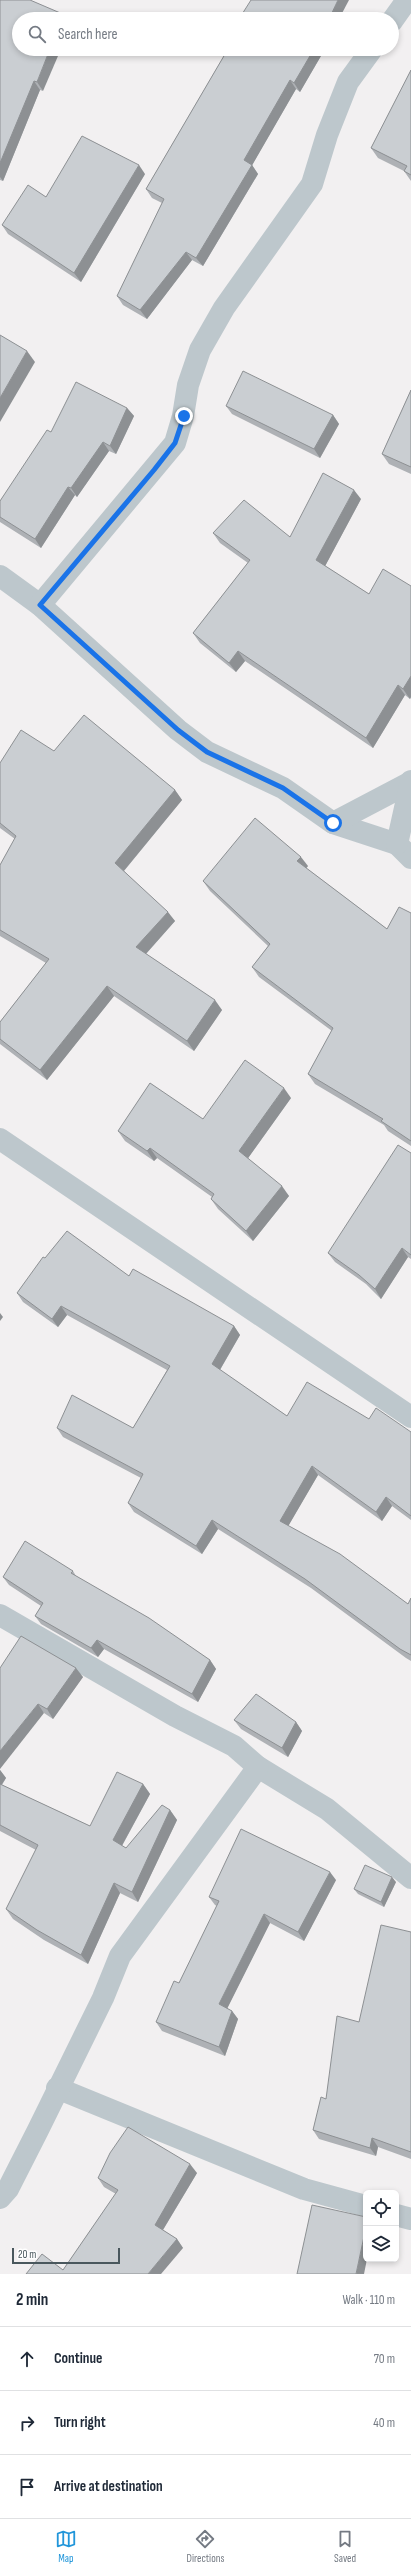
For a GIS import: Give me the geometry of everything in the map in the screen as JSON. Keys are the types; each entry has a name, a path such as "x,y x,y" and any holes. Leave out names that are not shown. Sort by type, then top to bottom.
{"street":[{"path":"398,12 407,0"},
{"path":"40,605 175,443 184,416 188,385 200,350 224,308 312,184 327,135 348,82 367,56"},
{"path":"0,576 40,605 178,730 207,752 283,788 333,823 404,851 411,782"},
{"path":"333,823 411,782"},
{"path":"0,1139 411,1417"},
{"path":"0,1615 175,1716 234,1746 258,1767 327,1810 411,1878"},
{"path":"0,2198 11,2182 103,1998 120,1956 258,1767"},
{"path":"57,2088 304,2189 363,2205"},
{"path":"399,2216 411,2219"}],"building":[{"path":"0,0 30,0 58,12 12,12 12,56 47,56 37,82 34,81 0,163"},
{"path":"251,0 338,0 332,12 243,12"},
{"path":"224,56 310,56 294,83 290,80 244,160 252,165 196,258 186,252 140,310 117,296 164,199 146,189"},
{"path":"411,70 411,175 404,171 407,166 371,148"},
{"path":"82,136 139,165 74,273 2,225 28,185 46,197"},
{"path":"0,335 27,351 0,398"},
{"path":"243,371 333,415 314,449 226,406"},
{"path":"76,382 127,408 110,446 103,442 71,488 68,487 35,539 0,517 0,501 47,430 51,432"},
{"path":"411,390 411,467 382,454"},
{"path":"323,473 354,490 316,560 369,594 383,569 411,586 411,676 403,689 398,685 366,738 238,651 229,663 193,633 250,560 213,533 244,500 290,537"},
{"path":"84,715 175,790 115,863 168,912 136,947 215,1000 187,1041 107,986 40,1070 0,1039 0,1022 49,959 0,930 0,865 16,836 0,823 0,763 21,730 54,751"},
{"path":"255,818 301,857 297,861 387,929 399,907 411,913 411,1141 381,1121 383,1119 308,1074 333,1028 252,967 270,944 203,881"},
{"path":"245,1060 284,1088 239,1151 282,1186 246,1231 211,1199 214,1194 150,1148 147,1151 118,1131 150,1083 203,1119"},
{"path":"398,1145 411,1153 411,1255 402,1248 375,1289 359,1275 328,1253"},
{"path":"67,1231 129,1276 133,1269 234,1326 212,1364 287,1416 307,1382 369,1419 376,1408 411,1432 411,1516 386,1497 376,1512 312,1466 280,1521 340,1554 408,1604 411,1598 411,1655 400,1649 305,1579 212,1520 196,1546 128,1503 143,1474 57,1428 72,1395 133,1428 170,1366 61,1306 52,1319 17,1293 43,1257 45,1258"},
{"path":"25,1541 73,1571 71,1573 149,1618 210,1660 192,1694 97,1640 91,1648 35,1616 43,1603 3,1577"},
{"path":"21,1636 76,1668 47,1709 38,1704 0,1751 0,1668"},
{"path":"256,1694 296,1722 282,1748 234,1720"},
{"path":"117,1772 143,1784 113,1840 126,1848 162,1805 170,1810 132,1892 114,1883 81,1955 37,1930 6,1909 38,1845 0,1825 0,1784 90,1826"},
{"path":"241,1829 330,1872 298,1932 264,1914 219,2004 232,2011 219,2047 156,2022 174,1981 179,1983 219,1901 209,1897"},
{"path":"365,1865 392,1877 381,1902 354,1889"},
{"path":"381,1925 411,1932 411,2152 372,2138 370,2148 313,2130 321,2097 326,2099 337,2016 359,2022"},
{"path":"128,2127 190,2164 155,2225 177,2239 148,2274 26,2274 42,2254 63,2270 118,2190 98,2178 110,2153"},
{"path":"312,2205 363,2216 363,2241 356,2274 297,2274"}],"route":[{"path":"184,416 175,443 40,605 178,730 207,752 283,788 333,823"}]}
